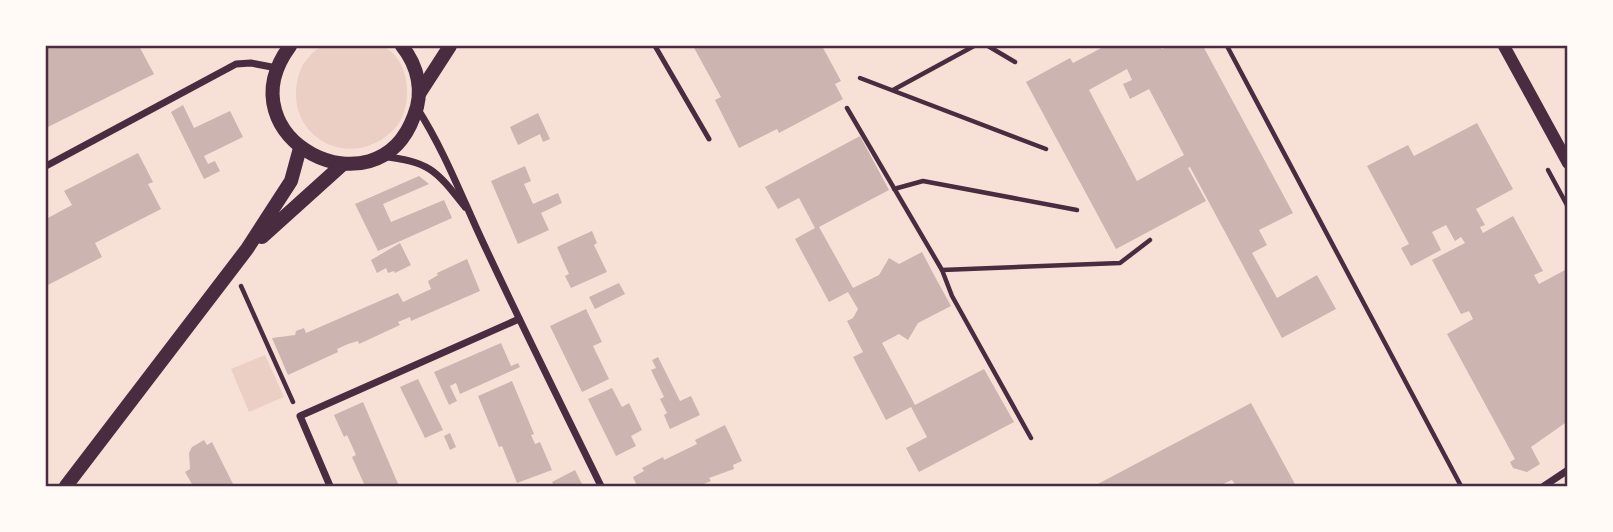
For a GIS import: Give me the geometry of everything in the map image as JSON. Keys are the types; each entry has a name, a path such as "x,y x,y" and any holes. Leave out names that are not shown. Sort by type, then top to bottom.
{"main road":[{"path":"290,46 277,68 273,90 276,112 285,132 300,148 320,159 342,164 369,161 400,141 408,131 418,101 450,46"},
{"path":"402,46 415,67 418,101"},
{"path":"65,486 247,249 291,181 300,148"},
{"path":"247,249 342,164"}],"street":[{"path":"1504,46 1567,163"},
{"path":"46,166 236,64 251,63 277,68"},
{"path":"418,101 519,319 601,486"},
{"path":"380,156 405,159 433,170 470,214"},
{"path":"330,486 300,416 519,319"},
{"path":"1544,486 1567,470"}],"lane":[{"path":"656,46 709,139"}],"path":[{"path":"892,90 974,46"},
{"path":"988,46 1015,62"},
{"path":"1227,46 1461,486"},
{"path":"860,78 1046,149"},
{"path":"847,108 942,270 952,296 1031,438"},
{"path":"894,189 923,181 1077,210"},
{"path":"942,270 1120,263 1150,240"},
{"path":"233,268 300,416"}],"shaded area":[{"path":"377,45 391,52 399,60 406,82 406,106 397,126 380,141 361,148 342,148 325,142 310,131 300,116 296,96 299,74 308,57 323,46"},
{"path":"265,355 284,397 249,412 231,369"}],"building":[{"path":"46,46 139,46 154,74 46,128"},
{"path":"693,46 822,46 841,81 835,84 843,99 779,133 777,129 739,148 715,100 721,97"},
{"path":"1105,46 1160,46 1162,49 1168,46 1203,46 1293,213 1259,230 1267,245 1252,253 1277,298 1317,275 1336,309 1282,338 1190,167 1188,168 1206,201 1116,249 1026,82 1070,58 1073,63","holes":["1127,69 1132,80 1123,84 1130,99 1149,89 1184,155 1137,181 1089,90"]},
{"path":"183,105 194,128 230,111 243,137 204,156 208,164 215,161 220,171 204,179 171,112"},
{"path":"538,113 550,139 543,142 540,134 518,145 510,127"},
{"path":"1477,123 1513,189 1476,209 1485,225 1480,227 1483,233 1513,216 1543,271 1534,275 1539,284 1565,270 1568,275 1568,421 1531,447 1540,464 1527,472 1513,468 1510,462 1515,459 1447,334 1473,319 1469,311 1461,314 1432,260 1465,243 1461,237 1455,241 1446,225 1432,232 1441,250 1411,266 1401,248 1409,244 1367,166 1408,145 1414,156"},
{"path":"860,136 889,190 819,227 853,288 879,275 889,258 899,264 922,252 951,306 918,323 908,340 899,334 882,343 915,405 984,369 1014,422 919,472 906,448 927,437 911,407 886,420 853,357 863,352 847,321 853,318 858,309 848,292 829,302 795,239 815,228 799,198 778,209 765,187"},
{"path":"138,153 153,182 148,184 161,209 95,243 102,257 46,286 46,219 72,205 64,191"},
{"path":"525,166 531,181 524,184 533,204 558,193 562,203 541,213 549,230 518,244 491,181"},
{"path":"419,176 429,184 383,204 391,222 444,200 452,218 378,251 355,204"},
{"path":"592,231 597,243 594,245 607,272 571,288 565,276 569,274 557,247"},
{"path":"400,243 411,265 395,273 388,273 386,268 377,273 371,260"},
{"path":"467,259 480,291 411,321 410,317 398,322 400,325 359,344 358,341 348,344 337,349 338,352 288,375 272,338 295,335 296,331 304,328 306,333 398,293 403,302 431,289 428,281 438,275 437,273"},
{"path":"619,283 625,294 595,309 589,297"},
{"path":"586,309 602,342 593,346 609,379 582,392 550,326"},
{"path":"501,343 511,366 518,363 520,367 460,394 456,383 450,386 457,401 449,405 434,372"},
{"path":"658,357 680,401 691,396 700,415 670,429 664,415 667,413 660,399 664,397 651,370 656,368 652,360"},
{"path":"418,379 443,430 425,438 400,387"},
{"path":"512,381 534,434 531,435 535,444 540,442 552,470 517,483 478,396"},
{"path":"612,388 622,407 629,403 642,430 631,436 636,446 616,456 588,399"},
{"path":"363,402 399,486 365,486 352,457 356,455 334,415"},
{"path":"1251,403 1296,486 1236,486 1232,480 1219,486 1094,486"},
{"path":"725,425 742,461 733,465 734,469 709,478 711,481 699,486 637,486 633,477 644,471 642,468 697,444 695,440"},
{"path":"450,433 456,447 450,450 444,436"},
{"path":"204,440 207,445 212,442 234,486 193,486 185,472 190,469 189,453 192,447"},
{"path":"575,470 583,486 554,486 552,482"}]}
